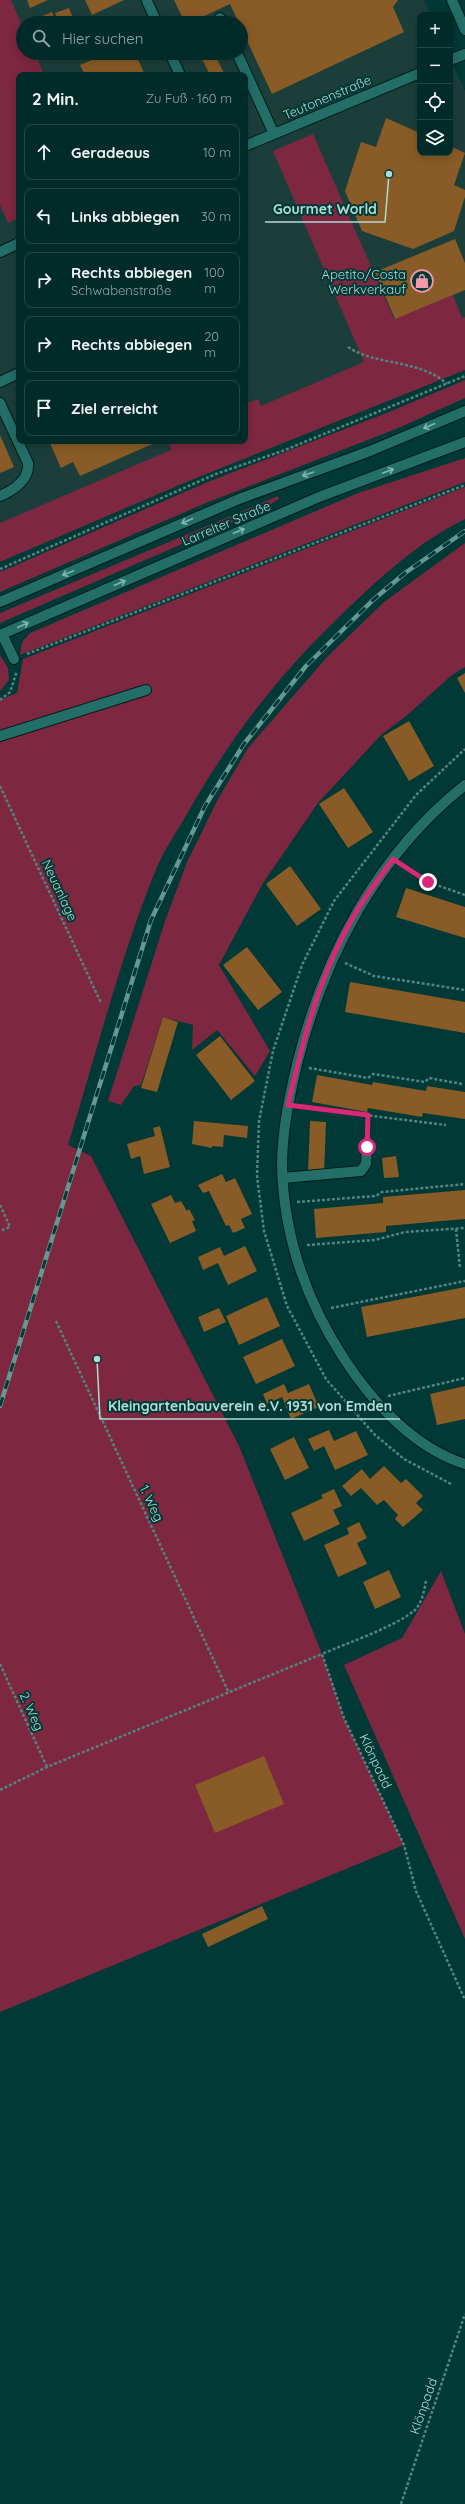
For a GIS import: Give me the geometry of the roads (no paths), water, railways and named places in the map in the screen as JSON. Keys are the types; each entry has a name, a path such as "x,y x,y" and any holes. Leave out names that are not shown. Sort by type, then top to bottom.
{"street":[{"path":"452,0 465,30"},
{"path":"147,1 154,16"},
{"path":"453,59 465,54"},
{"path":"173,60 179,72"},
{"path":"239,60 245,72"},
{"name":"Teutonenstraße","path":"248,143 274,134 417,74"},
{"path":"248,79 274,134"},
{"path":"0,252 16,244"},
{"path":"0,382 16,374"},
{"path":"0,402 16,437"},
{"name":"Larrelter Straße","path":"0,602 239,499 370,451 465,411"},
{"name":"Larrelter Straße","path":"1,634 319,496 465,442"},
{"path":"0,496 10,492 25,478 29,470 28,463 19,444"},
{"path":"1,634 14,659"},
{"path":"0,736 146,690"},
{"path":"465,785 418,829 393,859 355,913 333,957 314,1004 297,1066 283,1135 283,1178 285,1203 293,1246 317,1310 348,1366 377,1401 427,1446 465,1464"},
{"path":"283,1178 361,1171 366,1164 367,1147"}],"railway":[{"path":"0,1406 151,920 205,806 244,744 306,666 373,600 405,573 465,531"}],"place":[{"name":"Gourmet World","path":"389,174"},
{"name":"Apetito/Costa Werkverkauf","path":"422,281"},
{"name":"Kleingartenbauverein e.V. 1931 von Emden","path":"97,1359"}]}
